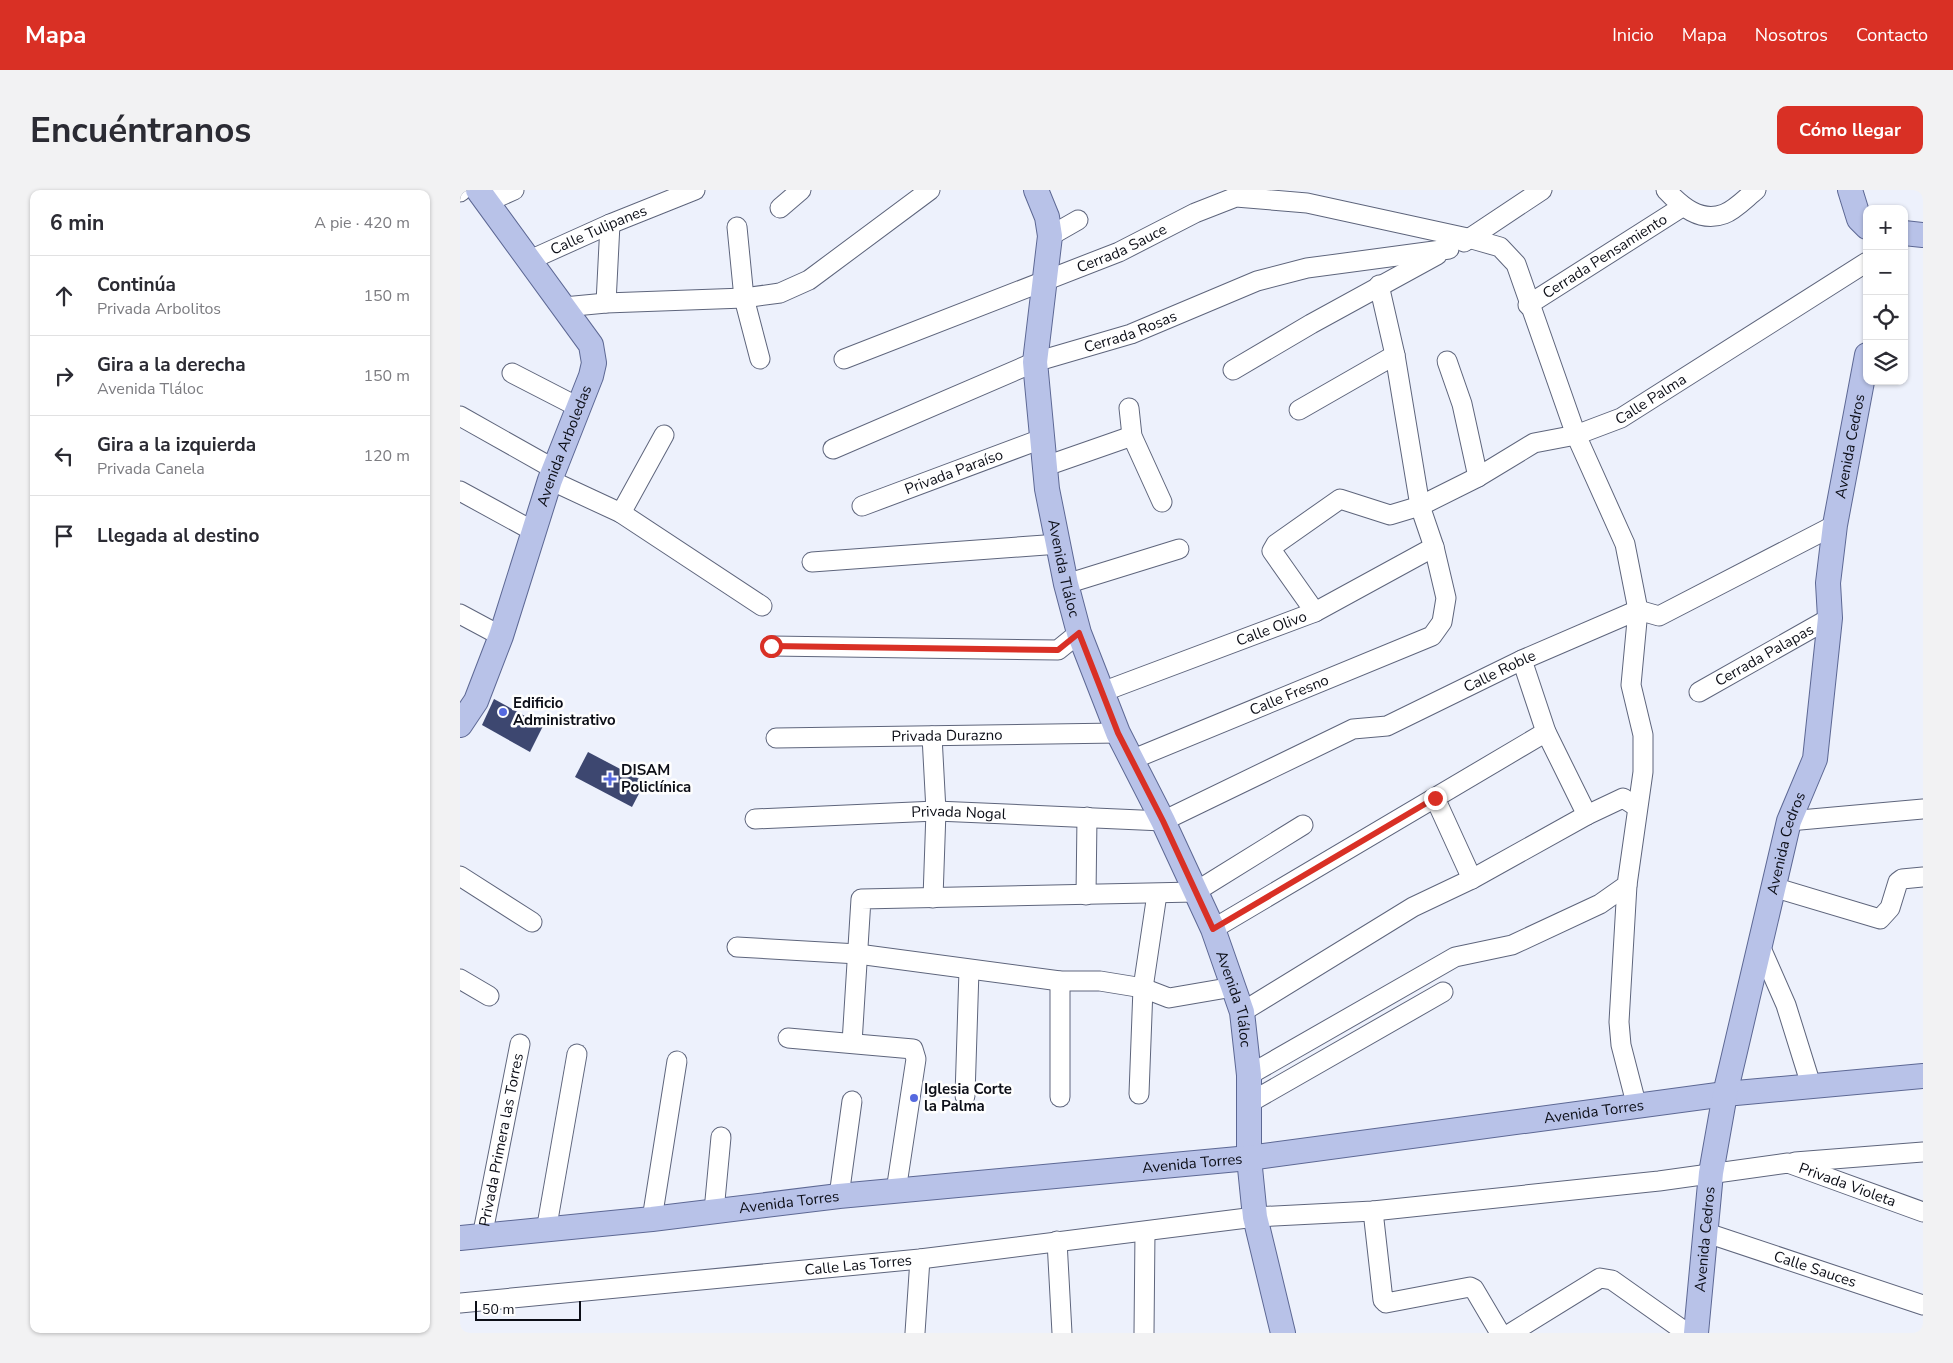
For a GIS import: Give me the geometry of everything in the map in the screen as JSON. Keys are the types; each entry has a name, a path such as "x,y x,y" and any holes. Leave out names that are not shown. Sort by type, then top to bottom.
{"main road":[{"name":"Avenida Tláloc","path":"1036,190 1047,217 1050,236 1035,362 1048,490 1066,584 1079,633 1118,733 1163,821 1213,929 1242,1012 1249,1075 1249,1158 1255,1217 1283,1333"},
{"path":"1850,190 1859,219 1863,224"},
{"name":"Avenida Arboledas","path":"460,726 476,701 501,636 552,474 594,363 592,345 482,196"},
{"path":"1908,233 1923,235"},
{"name":"Avenida Cedros","path":"1696,1333 1707,1233 1711,1173 1725,1094 1789,822 1815,759 1830,618 1828,583 1835,525 1863,375"},
{"name":"Avenida Torres","path":"471,1237 652,1219 839,1196 1249,1158 1725,1094 1923,1076"}],"street":[{"path":"482,196 514,190"},
{"name":"Calle Tulipanes","path":"530,260 610,224 695,190"},
{"path":"780,208 801,190"},
{"path":"564,307 606,302 744,298 780,293 809,280 930,190"},
{"path":"1233,370 1379,285 1450,248 1472,239 1542,190"},
{"path":"1666,190 1682,207 1706,217 1725,214 1756,190"},
{"path":"1238,193 1307,203 1472,239 1500,248 1516,264 1528,305 1576,434 1625,544 1638,610 1631,685 1643,735 1643,783 1637,807 1627,885 1619,1022 1621,1045 1637,1107"},
{"name":"Cerrada Sauce","path":"844,359 1119,252 1238,193"},
{"name":"Cerrada Pensamiento","path":"1528,305 1682,207"},
{"path":"1050,236 1078,220"},
{"path":"606,302 610,224"},
{"path":"737,227 744,298 760,359"},
{"name":"Cerrada Rosas","path":"833,449 1035,362 1131,334 1257,281 1307,268 1450,248"},
{"name":"Calle Palma","path":"1315,612 1272,551 1276,544 1340,499 1390,515 1420,506 1478,477 1534,443 1576,434 1622,418 1863,265"},
{"path":"1379,285 1395,355 1420,506 1434,547"},
{"path":"1299,410 1395,355"},
{"path":"1447,361 1462,404 1478,477"},
{"path":"512,373 578,407"},
{"path":"1129,408 1132,436 1162,502"},
{"path":"460,416 552,474 621,513 762,606"},
{"path":"621,513 664,434"},
{"path":"1046,466 1132,436"},
{"name":"Privada Paraíso","path":"862,506 1044,438"},
{"path":"460,490 535,532"},
{"path":"1638,610 1659,616 1835,525"},
{"path":"812,562 1059,544"},
{"name":"Calle Olivo","path":"1102,692 1315,612 1434,547"},
{"name":"Calle Fresno","path":"1131,760 1432,636 1442,622 1446,598 1434,547"},
{"path":"1066,584 1179,549"},
{"name":"Calle Roble","path":"1163,821 1353,729 1386,726 1522,660 1638,610"},
{"path":"460,614 501,636"},
{"name":"Cerrada Palapas","path":"1699,692 1830,618"},
{"path":"771,646 1058,650 1079,633"},
{"path":"1522,660 1546,732 1586,815"},
{"path":"1213,929 1546,732"},
{"name":"Privada Durazno","path":"776,738 1118,733"},
{"path":"932,736 936,812 933,898"},
{"path":"1435,798 1472,879"},
{"path":"1242,1012 1414,906 1472,879 1586,815 1623,798 1637,807"},
{"path":"1789,822 1923,809"},
{"name":"Privada Nogal","path":"755,819 936,812 1163,821"},
{"path":"1086,895 1087,817"},
{"path":"852,1043 861,899 1195,892 1302,825"},
{"path":"460,876 532,922"},
{"path":"1773,887 1880,919 1890,908 1898,882 1923,877"},
{"path":"1249,1075 1455,957 1512,945 1600,904 1627,885"},
{"path":"1139,1094 1143,988 1157,894"},
{"path":"1760,946 1786,1005 1810,1085"},
{"path":"737,947 858,954 1060,981 1100,981 1143,988 1169,998 1233,987"},
{"path":"965,1096 969,970"},
{"path":"460,979 489,996"},
{"path":"1060,981 1060,1097"},
{"path":"1249,1103 1443,992"},
{"path":"788,1038 913,1048 916,1053 896,1191"},
{"name":"Privada Primera las Torres","path":"471,1237 520,1044"},
{"path":"546,1230 577,1054"},
{"path":"652,1219 677,1061"},
{"path":"839,1196 852,1101"},
{"path":"714,1210 722,1137"},
{"path":"1788,1163 1923,1152"},
{"name":"Privada Violeta","path":"1374,1211 1788,1163 1923,1212"},
{"path":"1374,1211 1383,1300 1386,1303 1470,1287 1474,1289 1500,1333"},
{"name":"Calle Las Torres","path":"460,1303 920,1259 1255,1217 1374,1211"},
{"path":"1144,1333 1145,1232"},
{"name":"Calle Sauces","path":"1707,1233 1923,1305"},
{"path":"1057,1241 1062,1333"},
{"path":"916,1333 920,1259"},
{"path":"1511,1333 1600,1278 1612,1280 1687,1333"}],"building":[{"name":"Edificio Administrativo","path":"494,699 543,726 530,752 482,725"},
{"name":"DISAM Policlínica","path":"588,752 645,782 632,807 575,777"}],"place":[{"name":"Edificio Administrativo","path":"503,712"},
{"name":"DISAM Policlínica","path":"610,779"},
{"name":"Iglesia Corte la Palma","path":"914,1098"}],"route":[{"path":"771,646 1058,650 1079,633 1118,733 1163,821 1213,929 1435,798"}]}
